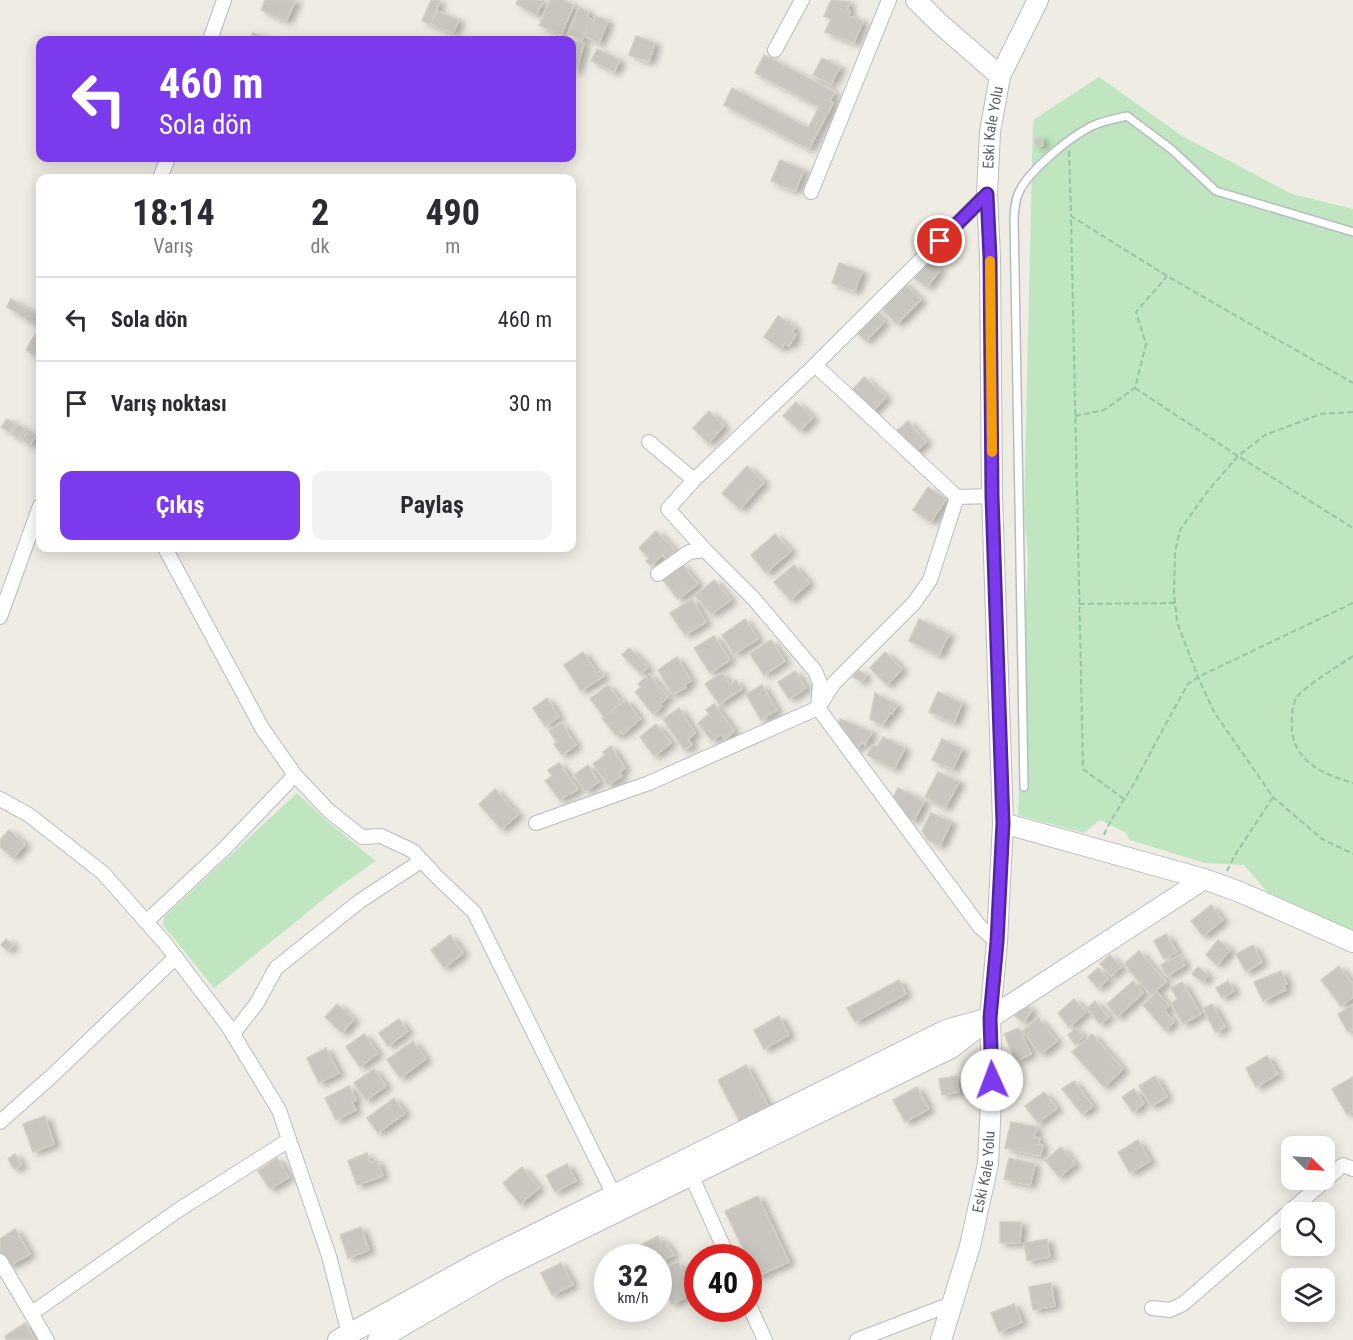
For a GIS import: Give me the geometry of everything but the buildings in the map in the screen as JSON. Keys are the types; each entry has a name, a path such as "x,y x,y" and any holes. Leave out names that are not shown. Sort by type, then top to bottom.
{"street":[{"path":"211,36 224,0"},
{"path":"775,50 802,0"},
{"path":"811,192 889,0"},
{"path":"916,0 1000,76"},
{"name":"Eski Kale Yolu","path":"941,1340 970,1246 988,1164 992,1080 990,1018 997,942 1003,823 992,496 990,257 987,194 990,132 1000,76 1038,0"},
{"path":"987,194 815,365 694,480 668,509 754,599 815,671 820,683 818,708 980,927 997,942"},
{"path":"815,365 957,497 992,496"},
{"path":"649,442 694,480"},
{"path":"536,823 649,783 818,708 834,684 914,603 930,579 957,497"},
{"path":"0,616 36,517"},
{"path":"658,574 689,552 705,550"},
{"path":"167,552 262,728 296,775 329,812 362,837 381,836 413,852 474,912 614,1194"},
{"path":"146,922 225,848 296,775"},
{"path":"0,799 29,815 103,873 176,957 233,1034 279,1110 329,1256 343,1337 481,1261 946,1030 990,1018"},
{"path":"1003,823 1212,882 1353,942"},
{"path":"233,1034 257,1003 276,968 360,901 421,861"},
{"path":"378,1340 498,1270 951,1048 990,1018 1212,882"},
{"path":"0,1122 54,1074 176,957"},
{"path":"32,1313 180,1209 289,1140"},
{"path":"1152,1308 1170,1310 1183,1304 1343,1165 1353,1169"},
{"path":"691,1175 722,1244"},
{"path":"0,1261 47,1340"},
{"path":"857,1340 951,1304"},
{"path":"756,1322 765,1340"}],"lane":[{"path":"1024,787 1015,202 1021,188 1035,170 1067,142 1091,126 1127,116 1171,149 1216,191 1353,232"}],"path":[{"path":"1067,142 1071,159 1083,769 1124,799"},
{"path":"1071,216 1167,276 1353,383"},
{"path":"1075,416 1104,410 1135,388 1146,344 1136,312 1167,276"},
{"path":"1135,388 1353,528"},
{"path":"1353,412 1321,414 1265,435 1238,456 1207,492 1180,530 1174,552 1176,622 1214,712 1274,797 1322,839 1353,854"},
{"path":"1079,604 1175,603"},
{"path":"1099,849 1109,823 1188,684 1198,677 1353,603"},
{"path":"1353,656 1297,695 1292,709 1291,727 1295,746 1304,759 1318,769 1353,783"},
{"path":"1212,882 1235,855 1274,797"}],"green space":[{"path":"1099,77 1182,136 1292,194 1353,209 1353,931 1271,896 1244,865 1205,863 1130,840 1125,832 1100,820 1084,833 1018,815 1028,556 1024,514 1033,120"},
{"path":"297,793 329,823 376,861 340,886 214,988 163,925 164,917"}],"slow traffic":[{"path":"990,261 992,452"}],"route":[{"path":"940,241 987,194 990,257 992,496 1003,823 997,942 990,1018 992,1080"}]}
